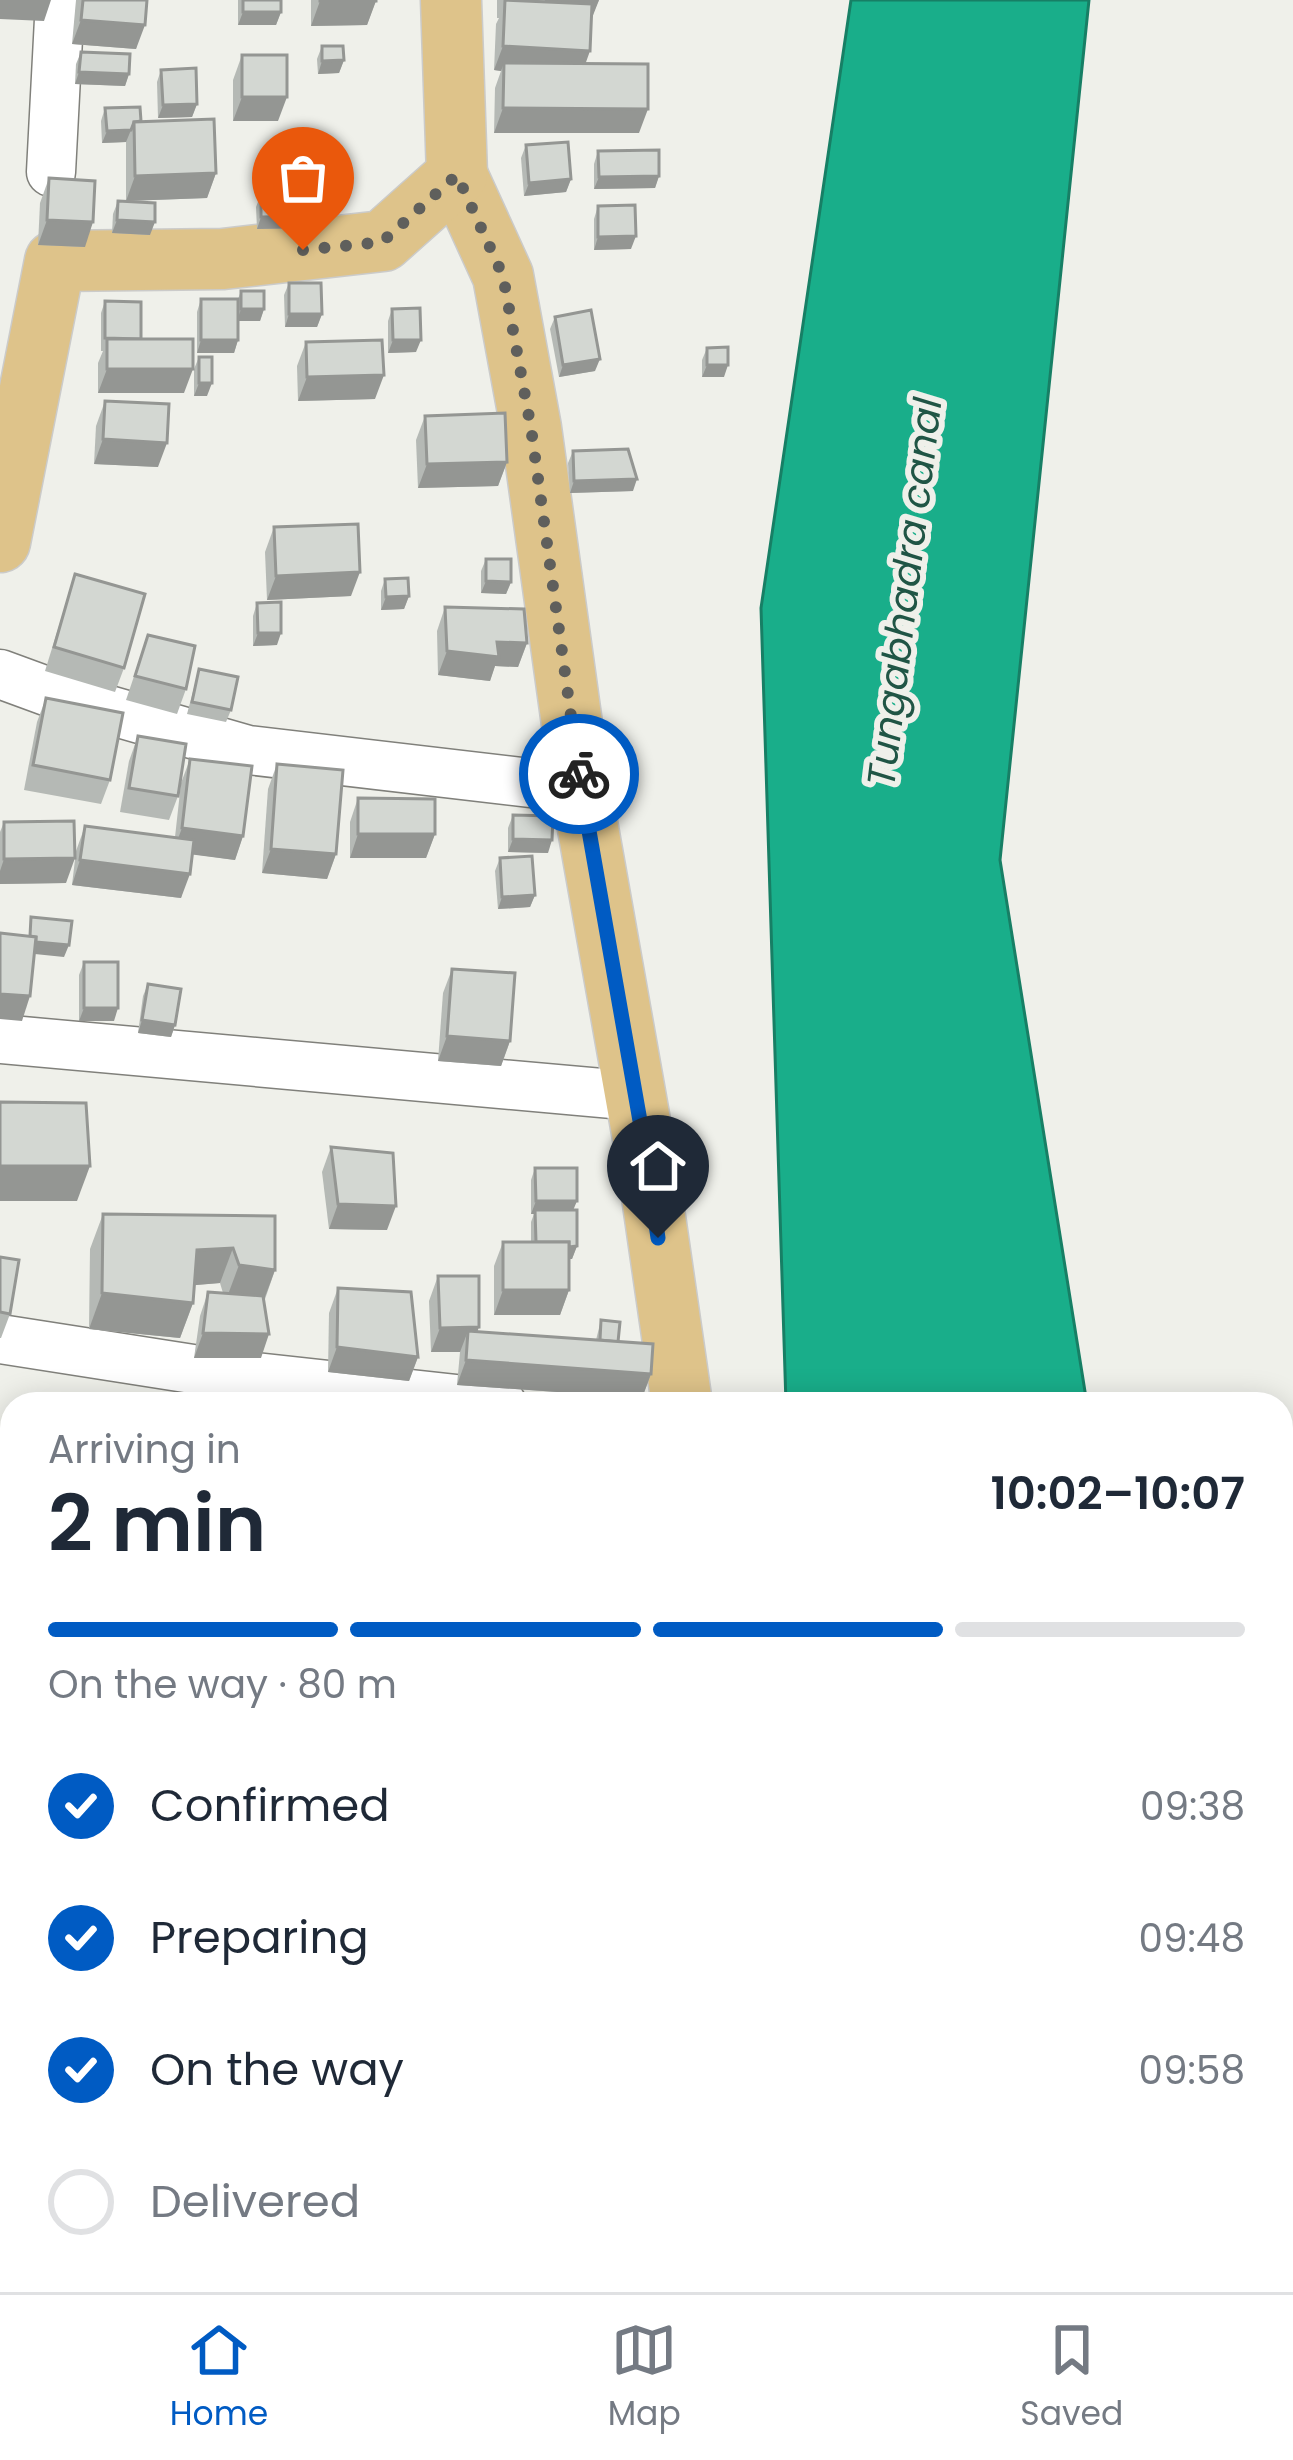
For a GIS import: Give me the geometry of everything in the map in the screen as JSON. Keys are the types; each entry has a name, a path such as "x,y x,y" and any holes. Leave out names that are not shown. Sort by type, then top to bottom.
{"main road":[{"path":"451,0 457,175 503,276 531,428 581,789 680,1392"},
{"path":"0,542 55,261 223,259 382,242 457,175"}],"street":[{"path":"51,172 60,0"},
{"path":"0,674 248,750 581,789"},
{"path":"0,1039 635,1096"},
{"path":"0,1339 218,1372 396,1392"}],"water":[{"name":"Tungabhadra canal","path":"851,0 1089,0 1000,860 1085,1392 786,1392 761,608"}],"building":[{"path":"83,0 147,0 145,25 81,20"},
{"path":"243,0 281,0 281,12 243,12"},
{"path":"505,0 592,4 590,51 503,46"},
{"path":"322,46 343,46 344,60 322,61"},
{"path":"81,52 130,54 129,74 79,72"},
{"path":"242,55 287,55 287,97 242,97"},
{"path":"504,63 648,64 648,109 503,108"},
{"path":"196,68 197,104 163,105 161,70"},
{"path":"140,107 141,121 134,122 131,130 107,131 105,108"},
{"path":"214,119 216,173 135,176 134,122"},
{"path":"568,142 571,179 529,183 526,145"},
{"path":"659,150 659,176 599,177 598,151"},
{"path":"342,167 344,195 300,197 299,169"},
{"path":"49,178 95,181 93,222 47,220"},
{"path":"292,193 292,203 316,202 316,216 261,217 261,194"},
{"path":"118,201 155,203 155,222 117,220"},
{"path":"635,205 636,236 598,237 598,206"},
{"path":"289,283 321,283 322,314 289,314"},
{"path":"241,291 264,291 264,309 241,309"},
{"path":"201,299 238,299 238,340 201,340"},
{"path":"105,301 141,302 141,339 105,338"},
{"path":"420,308 421,340 393,340 392,309"},
{"path":"591,310 600,359 563,365 555,317"},
{"path":"107,339 193,339 193,369 107,369"},
{"path":"382,340 384,375 307,377 306,342"},
{"path":"728,347 728,365 707,365 707,348"},
{"path":"199,357 212,357 212,383 199,383"},
{"path":"105,401 169,404 167,443 103,439"},
{"path":"505,413 507,462 427,464 425,416"},
{"path":"628,449 637,479 574,481 573,451"},
{"path":"358,524 360,572 276,576 274,527"},
{"path":"486,559 511,559 511,582 486,581"},
{"path":"75,574 145,594 124,668 54,647"},
{"path":"408,578 409,596 386,597 385,579"},
{"path":"281,602 281,633 258,633 257,603"},
{"path":"445,607 524,609 527,643 497,642 499,657 447,651"},
{"path":"148,635 195,646 186,689 135,676"},
{"path":"199,669 238,677 231,710 192,702"},
{"path":"46,698 123,713 110,780 33,765"},
{"path":"138,736 186,744 178,796 129,788"},
{"path":"190,759 252,766 243,836 182,828"},
{"path":"277,764 343,770 336,854 271,849"},
{"path":"358,798 435,799 435,834 358,834"},
{"path":"513,815 553,816 552,840 513,839"},
{"path":"74,821 75,858 4,859 4,822"},
{"path":"85,826 194,840 190,874 80,860"},
{"path":"532,856 535,895 502,897 500,858"},
{"path":"31,917 72,921 69,945 36,942 30,936"},
{"path":"0,933 36,937 30,996 0,994"},
{"path":"84,962 118,962 118,1008 84,1008"},
{"path":"452,969 515,973 510,1041 447,1036"},
{"path":"148,984 181,989 175,1025 142,1020"},
{"path":"0,1102 86,1103 90,1166 0,1166"},
{"path":"331,1147 393,1153 396,1206 338,1204"},
{"path":"535,1168 577,1168 577,1201 536,1201"},
{"path":"535,1210 577,1210 577,1246 536,1242"},
{"path":"103,1214 275,1216 275,1270 239,1265 233,1248 197,1250 193,1303 102,1293"},
{"path":"503,1242 569,1242 569,1290 503,1290"},
{"path":"0,1257 19,1260 10,1314 0,1312"},
{"path":"438,1276 479,1276 479,1327 440,1328"},
{"path":"338,1288 411,1292 418,1357 337,1347"},
{"path":"208,1292 263,1296 269,1334 203,1333"},
{"path":"601,1320 620,1322 618,1342 600,1340"},
{"path":"468,1331 653,1344 651,1374 466,1360"}],"way so far":[{"path":"303,250 382,242 457,175 503,276 531,428 579,774"}],"route":[{"path":"579,774 658,1238"}]}
